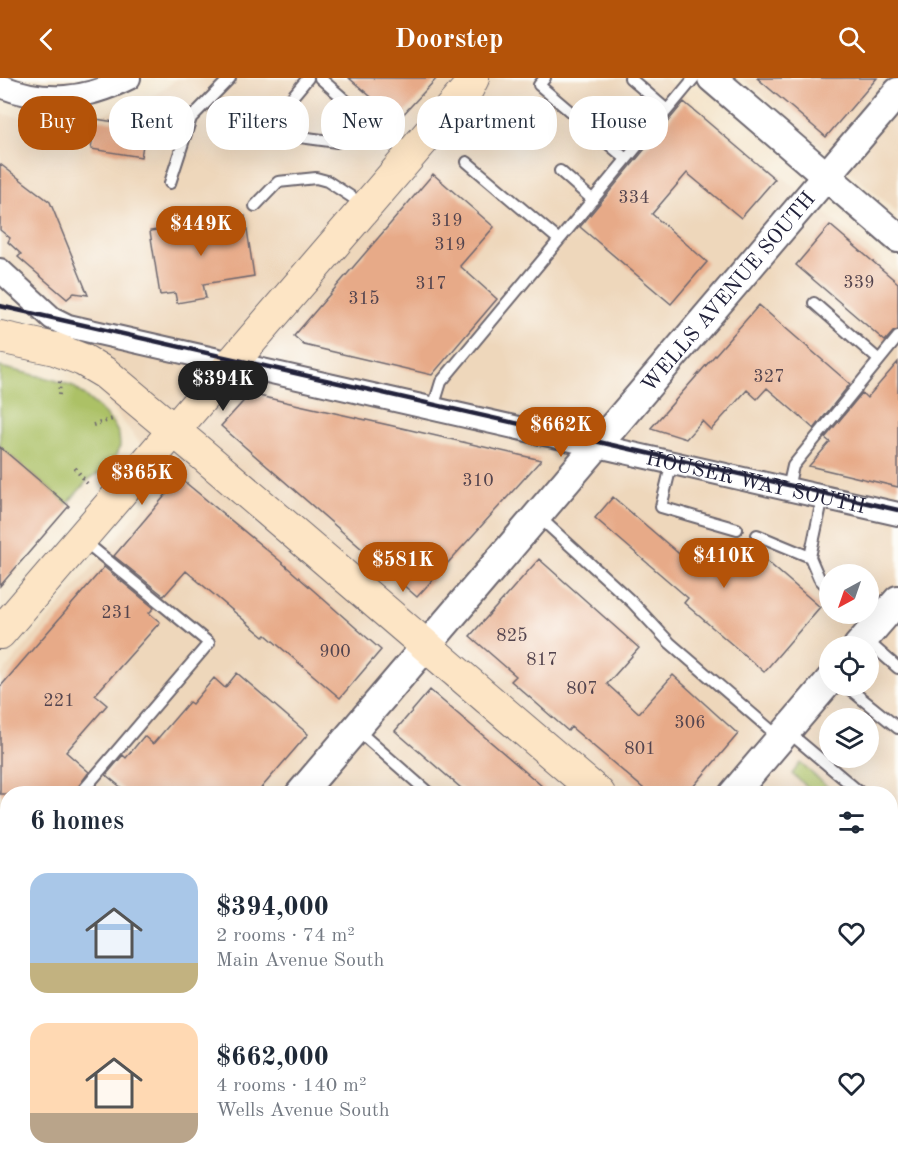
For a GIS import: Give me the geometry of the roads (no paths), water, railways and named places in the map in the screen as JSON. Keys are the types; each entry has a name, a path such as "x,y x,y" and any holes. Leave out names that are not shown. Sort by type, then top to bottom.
{"main road":[{"path":"0,633 475,81"},
{"path":"0,337 55,349 72,368 105,373 590,786"}],"street":[{"path":"0,86 20,94 73,98 96,92 129,78"},
{"path":"712,78 898,238"},
{"name":"WELLS AVENUE SOUTH","path":"307,786 898,92"},
{"name":"HOUSER WAY SOUTH","path":"0,270 52,318 68,326 898,514"},
{"path":"863,632 898,600"},
{"path":"740,786 819,693"}],"lane":[{"path":"170,183 191,118 230,78"},
{"path":"308,78 263,132 321,140"},
{"path":"320,78 342,96"},
{"path":"545,78 539,85 626,159"},
{"path":"630,78 651,96"},
{"path":"668,109 694,78"},
{"path":"403,150 410,156"},
{"path":"433,408 441,382 634,150"},
{"path":"467,162 559,240"},
{"path":"560,171 592,200"},
{"path":"255,206 278,182 316,178 327,181 367,206"},
{"path":"814,303 879,360"},
{"path":"788,488 793,465 898,337"},
{"path":"672,462 661,507 737,529"},
{"path":"819,578 810,557 823,496"},
{"path":"538,516 632,602 670,643 783,735 851,786"},
{"path":"757,536 810,557"},
{"path":"81,539 209,644 87,786"},
{"path":"863,632 898,669"},
{"path":"858,696 898,728"},
{"path":"356,729 421,786"}],"railway":[{"path":"0,306 898,510"}]}
